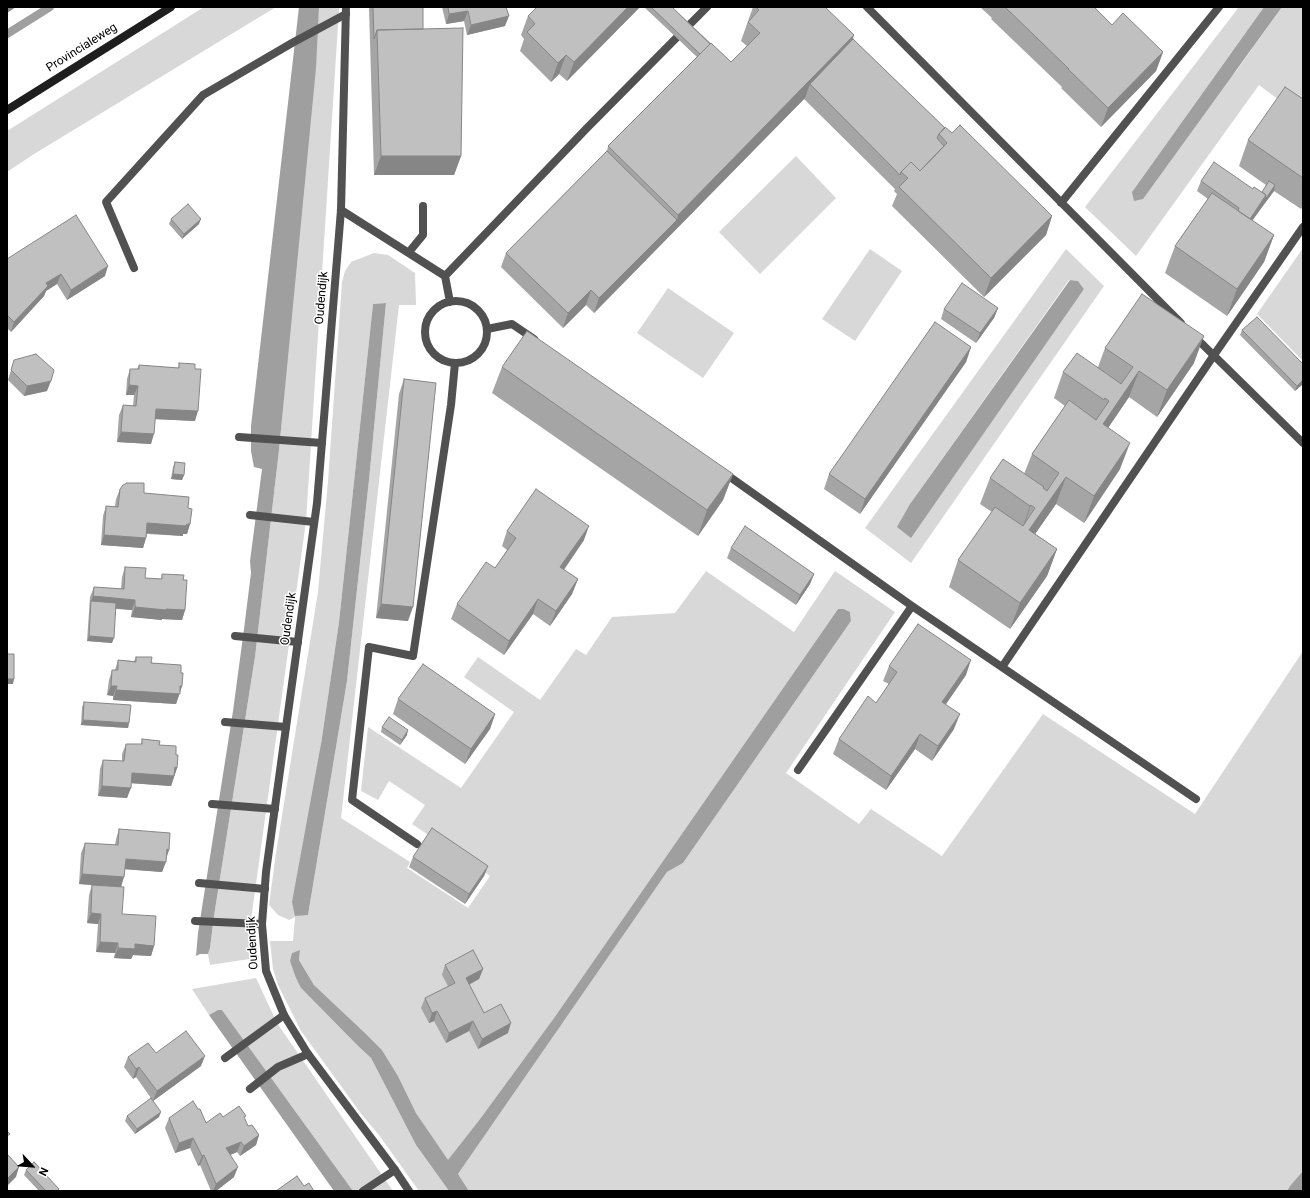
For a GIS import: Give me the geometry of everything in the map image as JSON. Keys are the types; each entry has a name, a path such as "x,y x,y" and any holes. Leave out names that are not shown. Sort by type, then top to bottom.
{"main road":[{"name":"Provincialeweg","path":"7,110 170,7"}],"street":[{"path":"445,276 587,128 707,7"},
{"path":"867,7 1061,203 1303,443"},
{"path":"1061,203 1219,7"},
{"path":"134,268 106,202 204,95 346,11"},
{"name":"Oudendijk","path":"346,11 341,210 322,443 314,522 266,872 262,924 266,971 284,1015 308,1054 409,1191"},
{"path":"409,252 423,235 423,206"},
{"path":"341,210 445,276 450,302"},
{"path":"1002,667 1303,227"},
{"path":"461,301 471,304 482,315 487,330 486,340 482,350 465,362 455,363 445,361 437,356 430,348 426,339 428,320 433,312 441,305 450,302 461,301"},
{"path":"487,330 512,324 543,345"},
{"path":"417,844 352,800 369,648 413,656 450,412 455,363"},
{"path":"238,437 322,443"},
{"path":"714,466 912,606 1196,798"},
{"path":"250,515 314,522"},
{"path":"798,770 912,606"},
{"path":"235,636 298,642"},
{"path":"225,722 286,727"},
{"path":"212,804 275,809"},
{"path":"199,883 265,889"},
{"path":"195,921 262,924"},
{"path":"225,1058 284,1015"},
{"path":"250,1089 278,1067 308,1054"},
{"path":"364,1191 394,1170"}],"shaded area":[{"path":"204,7 276,7 34,154 7,172 7,131"},
{"path":"299,7 319,7 316,68 279,450 255,657 210,948 208,954 200,954 196,956 198,933 233,711 251,573 250,561 262,469 254,467 251,451 251,426"},
{"path":"319,7 339,7 339,10 306,521 251,920 256,958 210,965 208,954 255,657 279,450"},
{"path":"1239,7 1264,7 1132,192 1237,70 1282,7 1303,7 1303,118 1259,85 1136,256 1085,207"},
{"path":"1264,7 1282,7 1143,199 1134,201 1132,192"},
{"path":"796,156 836,198 760,274 719,232"},
{"path":"1303,248 1303,361 1257,314"},
{"path":"870,249 902,271 855,341 822,319"},
{"path":"1066,249 1104,286 911,563 865,528","holes":["1069,280 1078,281 1084,289 910,504"]},
{"path":"374,253 388,255 415,273 416,305 399,305 341,818 410,862 407,868 468,908 490,876 412,824 425,805 389,781 378,800 361,791 368,727 461,788 514,712 464,677 478,657 540,700 576,649 586,655 612,617 675,613 706,571 794,632 835,571 895,612 786,773 859,824 871,809 942,856 1043,714 1195,814 1303,651 1303,1171 1287,1191 469,1191 458,1174 667,872 683,863 851,621 850,612 844,609 838,609 554,1018 448,1161 416,1113 398,1076 382,1050 314,985 299,960 300,950 292,953 301,988 371,1058 416,1145 449,1191 419,1191 301,1031 278,985 273,969 270,941 293,941 295,917 289,920 278,915 269,905 318,592 328,481 342,282 345,271 351,262","holes":["386,303 369,480 347,681 308,915 321,744 339,622 373,304"]},
{"path":"1070,280 1078,281 1084,289 911,538 897,527 910,504"},
{"path":"668,288 734,333 703,378 637,333"},
{"path":"386,303 369,480 347,681 308,915 295,916 292,902 321,744 339,622 373,304"},
{"path":"838,609 844,609 850,612 851,621 683,863 667,872 458,1174 469,1191 449,1191 416,1145 371,1058 301,988 290,961 292,953 300,950 299,960 314,985 382,1050 398,1076 416,1113 448,1160 554,1018"},
{"path":"256,978 277,1023 393,1191 353,1191 222,1010 209,1015 192,989"},
{"path":"218,1010 222,1010 353,1191 334,1191 209,1015"},
{"path":"1303,1171 1303,1191 1287,1191 1290,1186"}],"building":[{"path":"373,7 423,7 423,29 377,30 374,39"},
{"path":"448,7 506,7 509,16 471,25 468,11 449,14"},
{"path":"537,7 628,7 574,62 566,55 558,63 527,32 535,24 528,16"},
{"path":"651,7 672,7 710,44 700,54"},
{"path":"756,7 825,7 854,35 678,215 608,146 711,43 731,62 760,33 748,22 759,10"},
{"path":"1005,7 1094,7 1112,25 1123,13 1163,52 1108,108"},
{"path":"463,28 461,156 381,156 377,30"},
{"path":"853,39 945,128 937,138 944,146 920,171 911,162 900,175 810,84"},
{"path":"1285,87 1303,99 1303,178 1248,140"},
{"path":"960,125 1052,216 991,278 899,187 908,178 901,172 911,162 920,171 947,143 939,134 945,127 952,133"},
{"path":"607,151 677,220 599,298 591,290 568,313 506,253"},
{"path":"1214,162 1253,189 1254,187 1266,195 1250,219 1238,211 1239,208 1201,181"},
{"path":"1269,181 1275,185 1265,200 1266,195 1262,192"},
{"path":"1212,193 1274,235 1237,289 1175,246"},
{"path":"188,204 201,219 184,234 171,219"},
{"path":"76,215 108,266 71,290 61,274 46,283 48,286 14,322 7,315 7,259"},
{"path":"962,283 998,308 980,333 944,309"},
{"path":"1142,294 1204,336 1167,390 1139,371 1103,424 1130,443 1094,496 1066,477 1029,530 1057,549 1020,603 958,560 995,507 1023,526 1035,508 990,478 1003,459 1044,487 1043,488 1047,491 1059,473 1032,454 1069,400 1096,420 1109,401 1105,398 1104,400 1063,372 1077,353 1121,384 1133,367 1105,348"},
{"path":"1257,317 1303,364 1303,380 1297,386 1242,330"},
{"path":"935,322 971,347 865,499 829,474"},
{"path":"527,331 733,474 707,510 502,367"},
{"path":"36,354 54,370 51,381 27,386 11,370 14,360"},
{"path":"179,363 195,364 195,369 201,369 198,411 156,409 154,434 121,432 123,405 136,406 138,386 129,385 130,369 139,369 139,365 179,368"},
{"path":"404,379 436,383 413,607 381,604"},
{"path":"175,462 185,463 184,475 173,474"},
{"path":"127,483 144,483 144,493 189,497 188,508 192,509 190,524 187,524 186,526 147,523 146,538 104,535 106,506 118,507 120,489"},
{"path":"536,489 589,526 560,567 578,579 556,611 538,599 509,641 457,604 486,562 495,568 516,538 507,531"},
{"path":"745,526 814,574 800,595 731,548"},
{"path":"125,567 146,568 145,578 162,579 162,574 184,575 183,580 187,580 185,610 135,607 135,600 93,596 94,587 124,589"},
{"path":"91,601 116,603 114,638 89,636"},
{"path":"918,624 971,660 942,702 960,714 938,746 920,734 891,776 839,739 868,696 876,703 897,672 889,666"},
{"path":"7,654 14,654 14,679 7,679"},
{"path":"136,657 152,657 151,663 181,665 181,673 183,673 180,694 116,690 117,686 111,686 112,670 118,670 118,660 136,662"},
{"path":"423,664 495,714 471,749 398,699"},
{"path":"84,702 131,705 129,723 83,720"},
{"path":"389,717 408,730 402,740 382,727"},
{"path":"142,739 160,741 159,745 176,746 176,755 178,755 177,768 175,767 174,776 132,773 131,788 102,786 103,760 124,761 126,744 142,744"},
{"path":"432,828 488,866 469,894 413,857"},
{"path":"119,829 170,833 169,850 167,849 166,862 126,859 124,877 82,874 85,843 118,845"},
{"path":"92,885 124,887 122,914 156,916 154,946 135,944 135,949 118,948 118,943 100,942 101,914 91,913"},
{"path":"473,950 483,969 466,978 484,1013 501,1004 511,1023 482,1039 473,1021 449,1033 437,1011 432,1013 425,998 455,983 445,965"},
{"path":"186,1031 205,1056 157,1091 139,1067 136,1069 128,1057 148,1043 156,1053"},
{"path":"151,1098 161,1112 137,1129 127,1116"},
{"path":"193,1101 198,1109 200,1109 206,1123 220,1113 223,1117 239,1106 246,1116 244,1117 248,1126 252,1125 259,1135 244,1146 241,1142 226,1148 238,1167 216,1184 204,1155 202,1156 193,1138 179,1143 169,1118"},
{"path":"7,1154 19,1167 7,1179"},
{"path":"34,1162 59,1189 57,1191 46,1191 26,1170"},
{"path":"297,1176 304,1186 309,1183 314,1191 276,1191"}],"waterway":[{"path":"7,34 50,7"}]}
